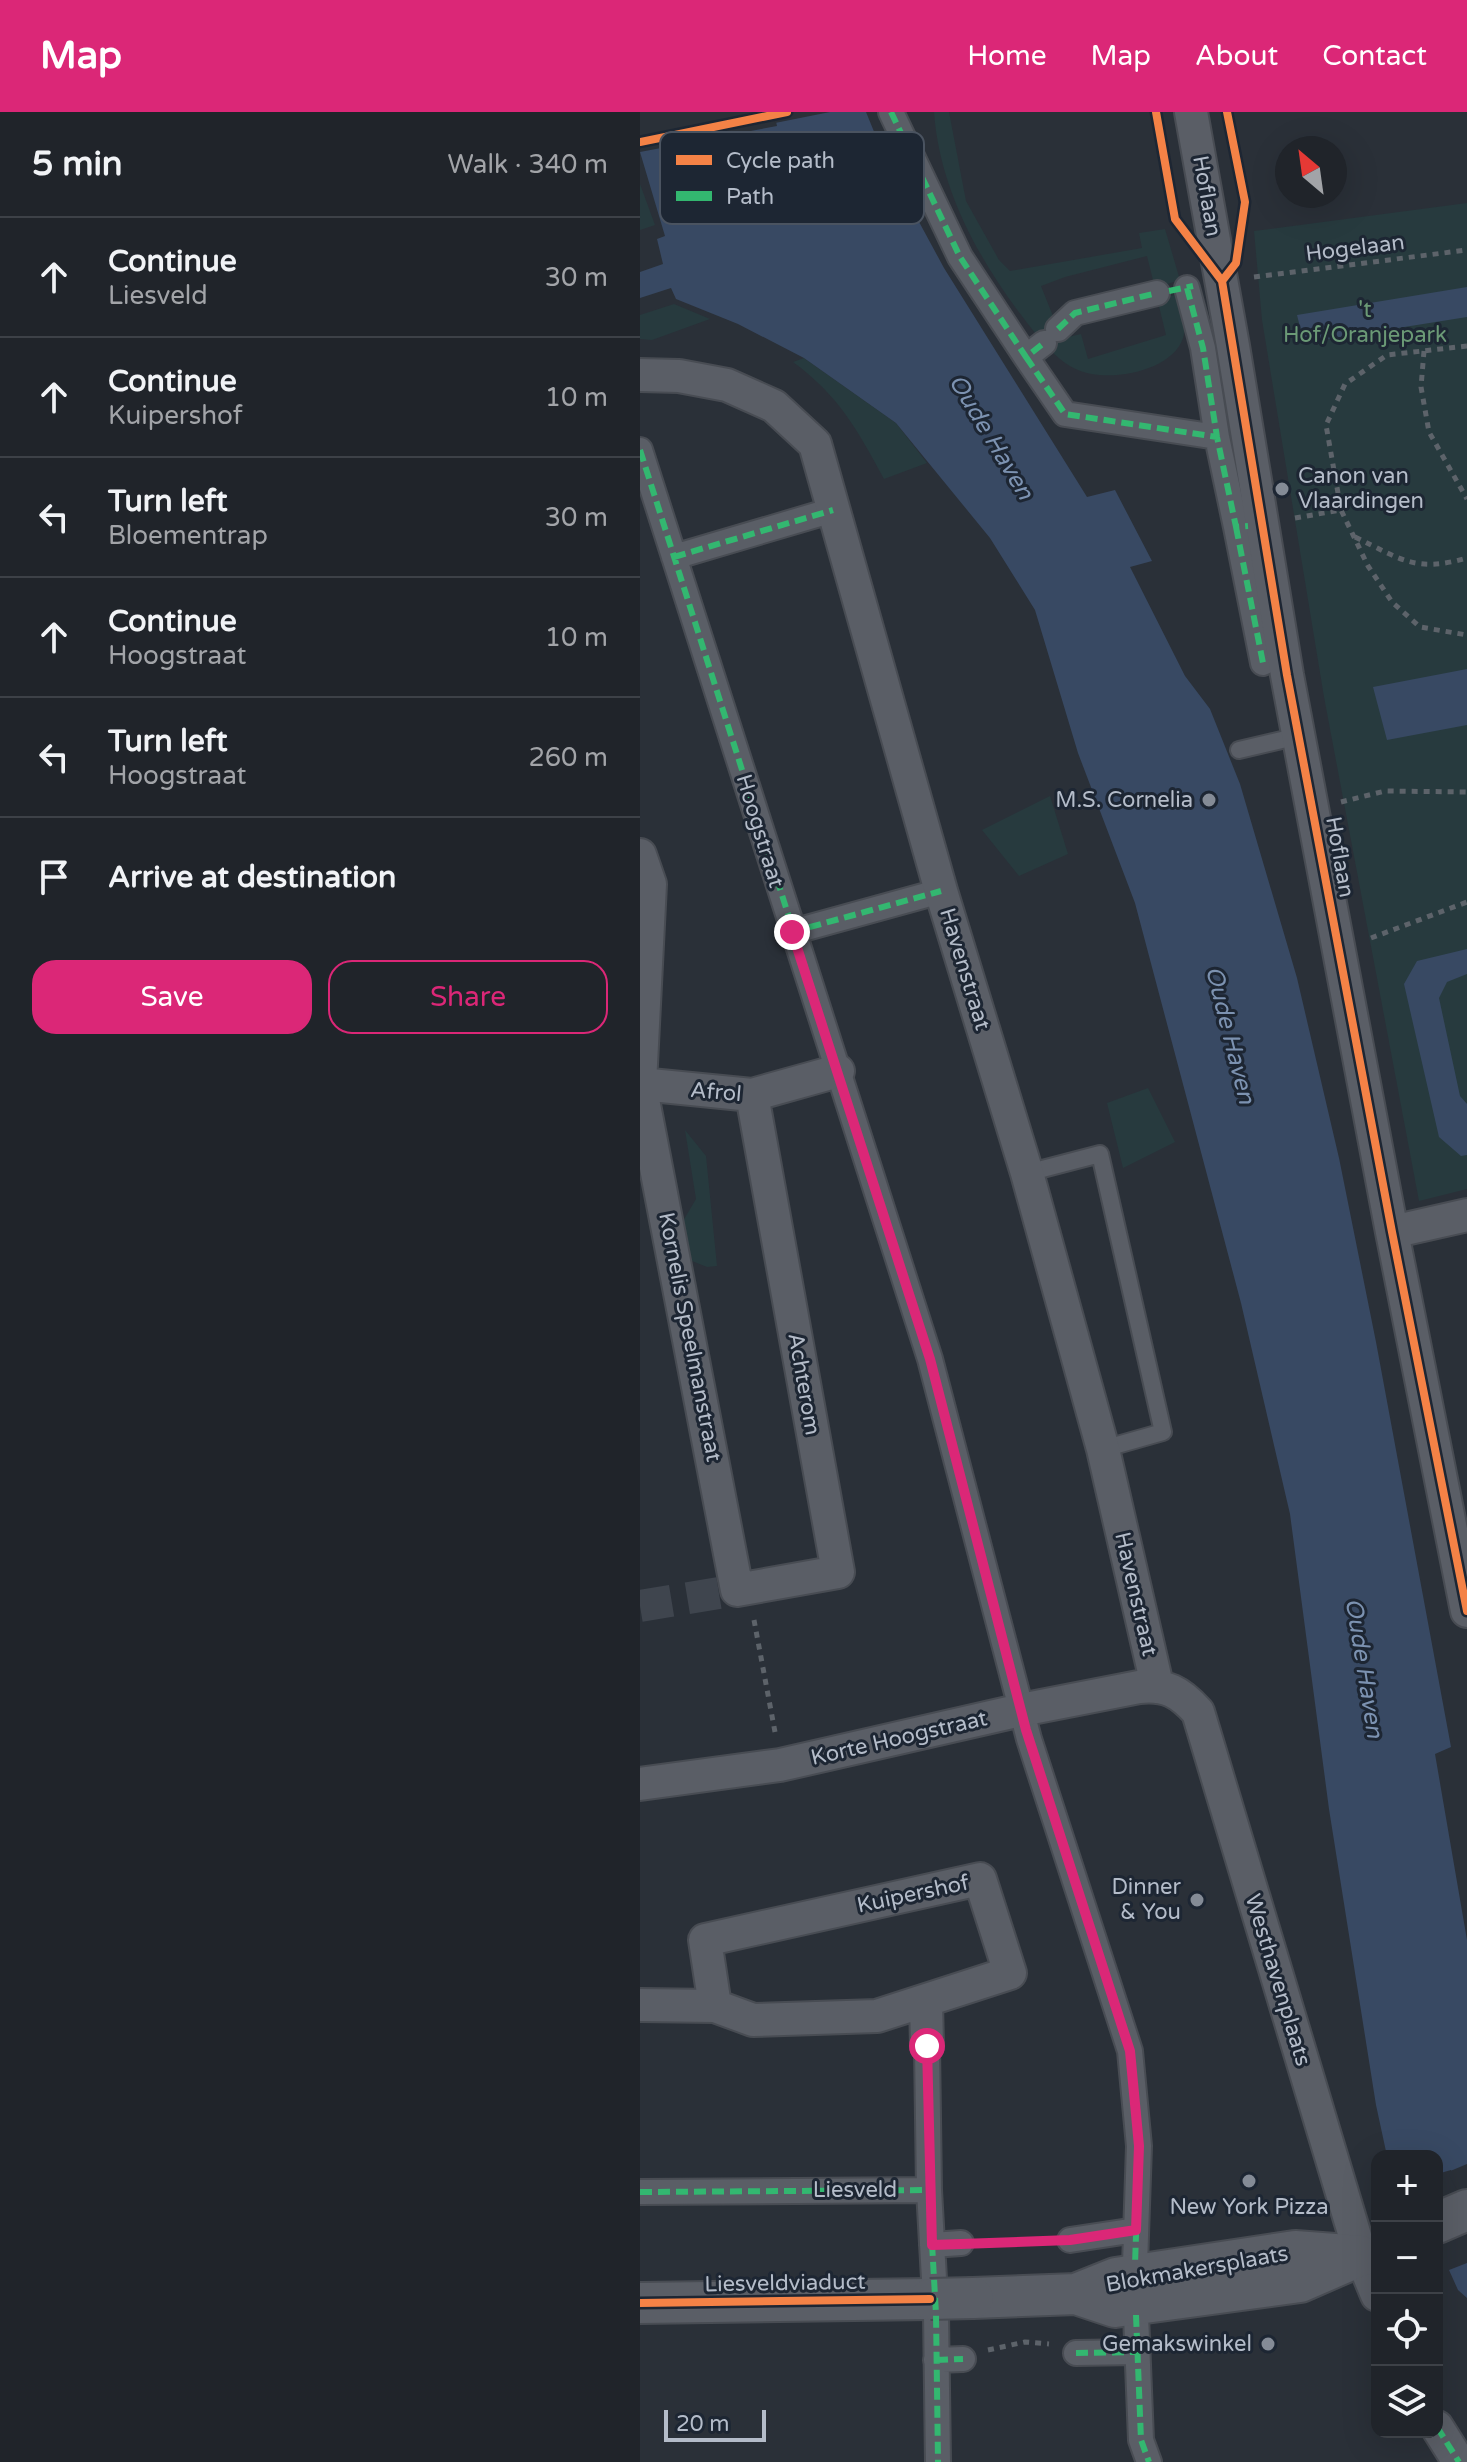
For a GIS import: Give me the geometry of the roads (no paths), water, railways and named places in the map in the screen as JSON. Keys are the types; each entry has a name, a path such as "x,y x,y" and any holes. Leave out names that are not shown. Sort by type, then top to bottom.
{"street":[{"path":"891,112 901,132"},
{"name":"Hoflaan","path":"1191,112 1249,526 1299,736 1392,1232 1459,1539 1467,1611"},
{"path":"924,181 960,257 1043,343 1065,414 1217,437"},
{"path":"1043,343 1075,313 1176,289 1203,348 1217,437 1249,526 1263,663"},
{"name":"Havenstraat","path":"640,375 679,376 727,385 774,406 815,444 941,891 1027,1173 1103,1449 1157,1685"},
{"name":"Hoogstraat","path":"640,450 930,1359 1021,1710 1130,2051 1139,2146 1135,2265"},
{"path":"674,557 833,510"},
{"name":"Kornelis Speelmanstraat","path":"640,855 650,884 640,1084 743,1589"},
{"path":"792,932 941,891"},
{"name":"Afrol","path":"640,1084 752,1095 838,1071"},
{"name":"Achterom","path":"743,1589 838,1572 752,1095"},
{"path":"1392,1232 1467,1215"},
{"name":"Korte Hoogstraat","path":"640,1784 780,1765 1021,1710 1157,1685"},
{"name":"Westhavenplaats","path":"1157,1685 1182,1694 1198,1712 1369,2252 1377,2294"},
{"name":"Kuipershof","path":"640,2005 715,2006 753,2020 877,2016 1010,1973 980,1879 705,1940 715,2006"},
{"name":"Liesveld","path":"640,2192 929,2190 926,2001"},
{"path":"929,2190 936,2314 938,2462"},
{"path":"1070,2240 1136,2230"},
{"path":"932,2245 961,2243"},
{"name":"Blokmakersplaats","path":"1076,2294 1116,2278 1295,2251 1369,2252"},
{"name":"Liesveldviaduct","path":"640,2303 1076,2294"},
{"path":"1136,2315 1141,2440 1149,2462"},
{"path":"1076,2353 1137,2352"},
{"path":"936,2360 963,2359"},
{"path":"1443,2437 1459,2462"}],"lane":[{"path":"1239,750 1299,736"},
{"path":"1027,1173 1100,1154 1163,1432 1103,1449"}],"water":[{"path":"774,112 866,112 874,132 745,132 777,126"},
{"path":"660,148 660,219 640,152"},
{"name":"Oude Haven","path":"661,224 920,224 944,268 1087,497 1115,490 1152,561 1130,567 1185,676 1210,709 1240,784 1297,978 1339,1158 1376,1342 1451,1747 1435,1754 1467,1940 1467,2208 1451,2170 1443,2172 1443,2150 1386,2150 1329,1809 1290,1514 1241,1303 1135,903 1078,753 1035,610 990,538 896,423 804,358 738,324 676,299 671,288 640,298 640,272 663,264 657,239 665,236"},
{"path":"1467,287 1467,317 1304,343 1297,315"},
{"path":"1467,669 1467,725 1387,740 1373,687"},
{"path":"1467,949 1467,974 1447,982 1439,998 1460,1096 1467,1104 1467,1155 1461,1156 1439,1137 1404,984 1417,961"},
{"path":"1467,2263 1467,2298 1458,2290 1449,2270"}],"tunnel":[{"path":"640,1606 737,1590"}],"place":[{"name":"Canon van Vlaardingen","path":"1282,489"},
{"name":"M.S. Cornelia","path":"1209,800"},
{"name":"Dinner & You","path":"1197,1900"},
{"name":"New York Pizza","path":"1249,2181"},
{"name":"Gemakswinkel","path":"1268,2344"}],"park label":[{"name":"'t Hof/Oranjepark","path":"1365,322"}]}
